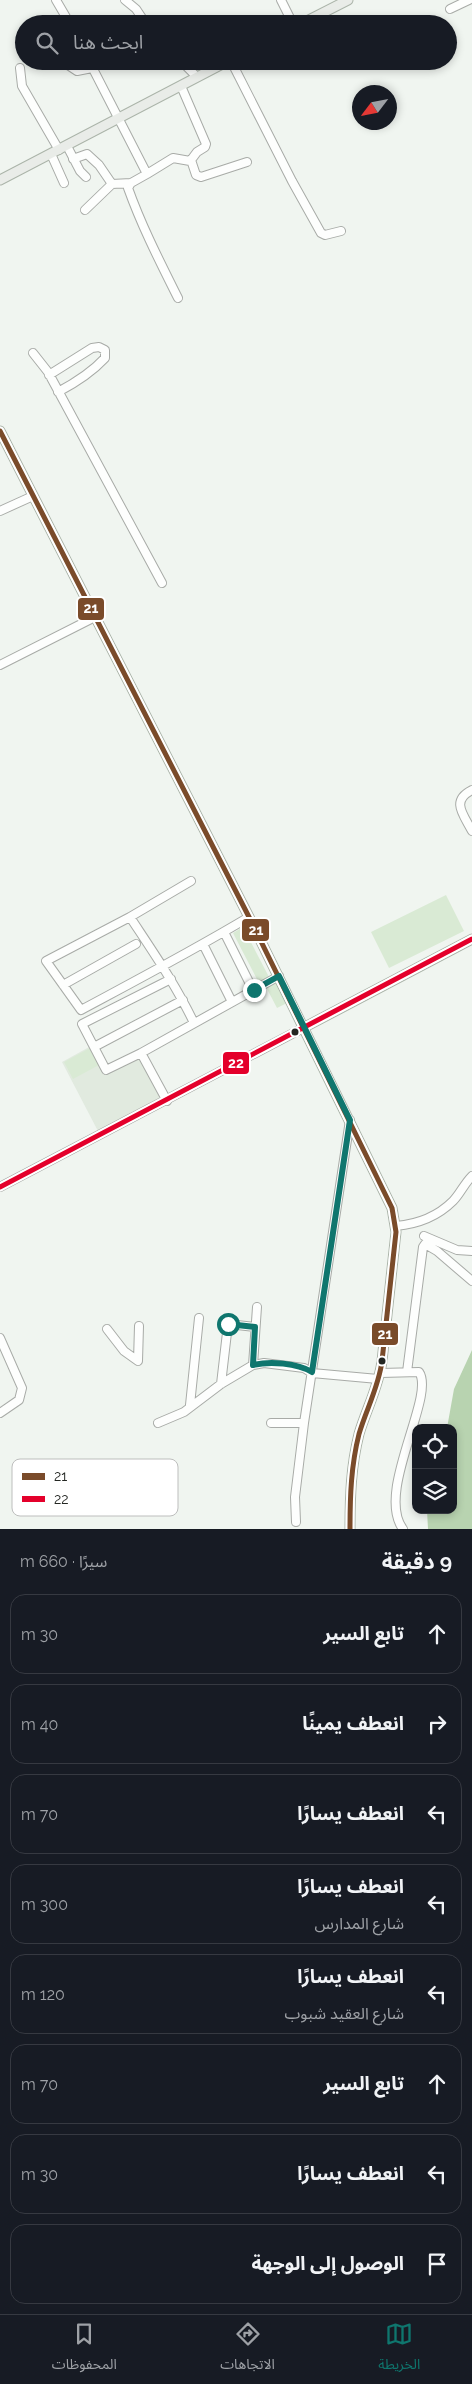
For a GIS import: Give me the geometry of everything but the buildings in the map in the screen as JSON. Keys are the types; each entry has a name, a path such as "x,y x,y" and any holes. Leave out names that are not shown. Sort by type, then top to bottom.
{"main road":[{"path":"319,15 348,0"},
{"path":"0,180 212,70"},
{"path":"0,431 305,1027 392,1208 396,1226 380,1376 360,1432 353,1462 349,1500 350,1529"},
{"path":"305,1027 472,939"}],"street":[{"path":"56,0 65,15"},
{"path":"125,0 140,15"},
{"path":"281,0 288,15"},
{"path":"450,9 469,0"},
{"path":"20,70 22,86 59,150 64,183"},
{"path":"93,70 147,174"},
{"path":"190,70 197,78"},
{"path":"234,70 321,233 325,235 341,231"},
{"path":"181,86 206,144 205,147 192,156 190,162 196,175 201,177 247,162"},
{"path":"59,150 73,159 86,178"},
{"path":"73,159 87,154 99,165 112,184"},
{"path":"85,210 112,184 131,183 173,158 190,162"},
{"path":"131,183 128,188 136,211 151,246 178,298"},
{"path":"50,375 92,348 99,346 105,350 105,358 100,363 58,392"},
{"path":"33,352 50,375 162,583"},
{"path":"0,511 34,496"},
{"path":"0,665 96,617"},
{"path":"472,790 463,794 459,800 460,808 472,831"},
{"path":"191,881 130,917 46,962 81,1010 249,917"},
{"path":"130,917 171,979 194,1023"},
{"path":"224,932 254,990"},
{"path":"63,986 136,944"},
{"path":"202,944 232,1002"},
{"path":"171,979 82,1024 106,1070 279,976"},
{"path":"94,1047 183,1000"},
{"path":"0,1187 305,1027"},
{"path":"140,1053 167,1100"},
{"path":"296,1522 294,1497 350,1120"},
{"path":"396,1226 417,1224 429,1218 454,1200 462,1185 472,1176"},
{"path":"417,1224 427,1239 472,1281"},
{"path":"427,1239 457,1250 472,1251"},
{"path":"407,1372 423,1247 427,1239"},
{"path":"253,1365 258,1307"},
{"path":"190,1405 198,1318"},
{"path":"221,1384 228,1324 255,1327"},
{"path":"107,1329 124,1351 138,1361 139,1326"},
{"path":"0,1338 22,1388 20,1400 0,1413"},
{"path":"158,1423 184,1412 190,1405 253,1365 264,1363 304,1368 312,1372 380,1376 419,1372 424,1384 422,1398 404,1449 395,1513 403,1529"},
{"path":"271,1423 304,1424"}],"shaded area":[{"path":"446,895 464,931 389,968 371,932"},
{"path":"243,927 269,977 259,983 233,933"},
{"path":"276,982 287,1003 277,1008 266,987"},
{"path":"91,1046 105,1073 142,1055 163,1099 99,1133 62,1062"},
{"path":"90,1048 99,1065 73,1079 64,1062"},
{"path":"472,1350 472,1529 428,1529 427,1514 457,1514 457,1424 448,1424 454,1389"}],"transit line":[{"name":"21","path":"0,431 249,917 392,1208 396,1232 382,1361 378,1380 356,1446 350,1505 350,1529"},
{"name":"22","path":"0,1187 472,939"}],"route":[{"path":"228,1324 255,1327 253,1365 264,1363 304,1368 312,1372 350,1120 279,976 254,990"}]}
